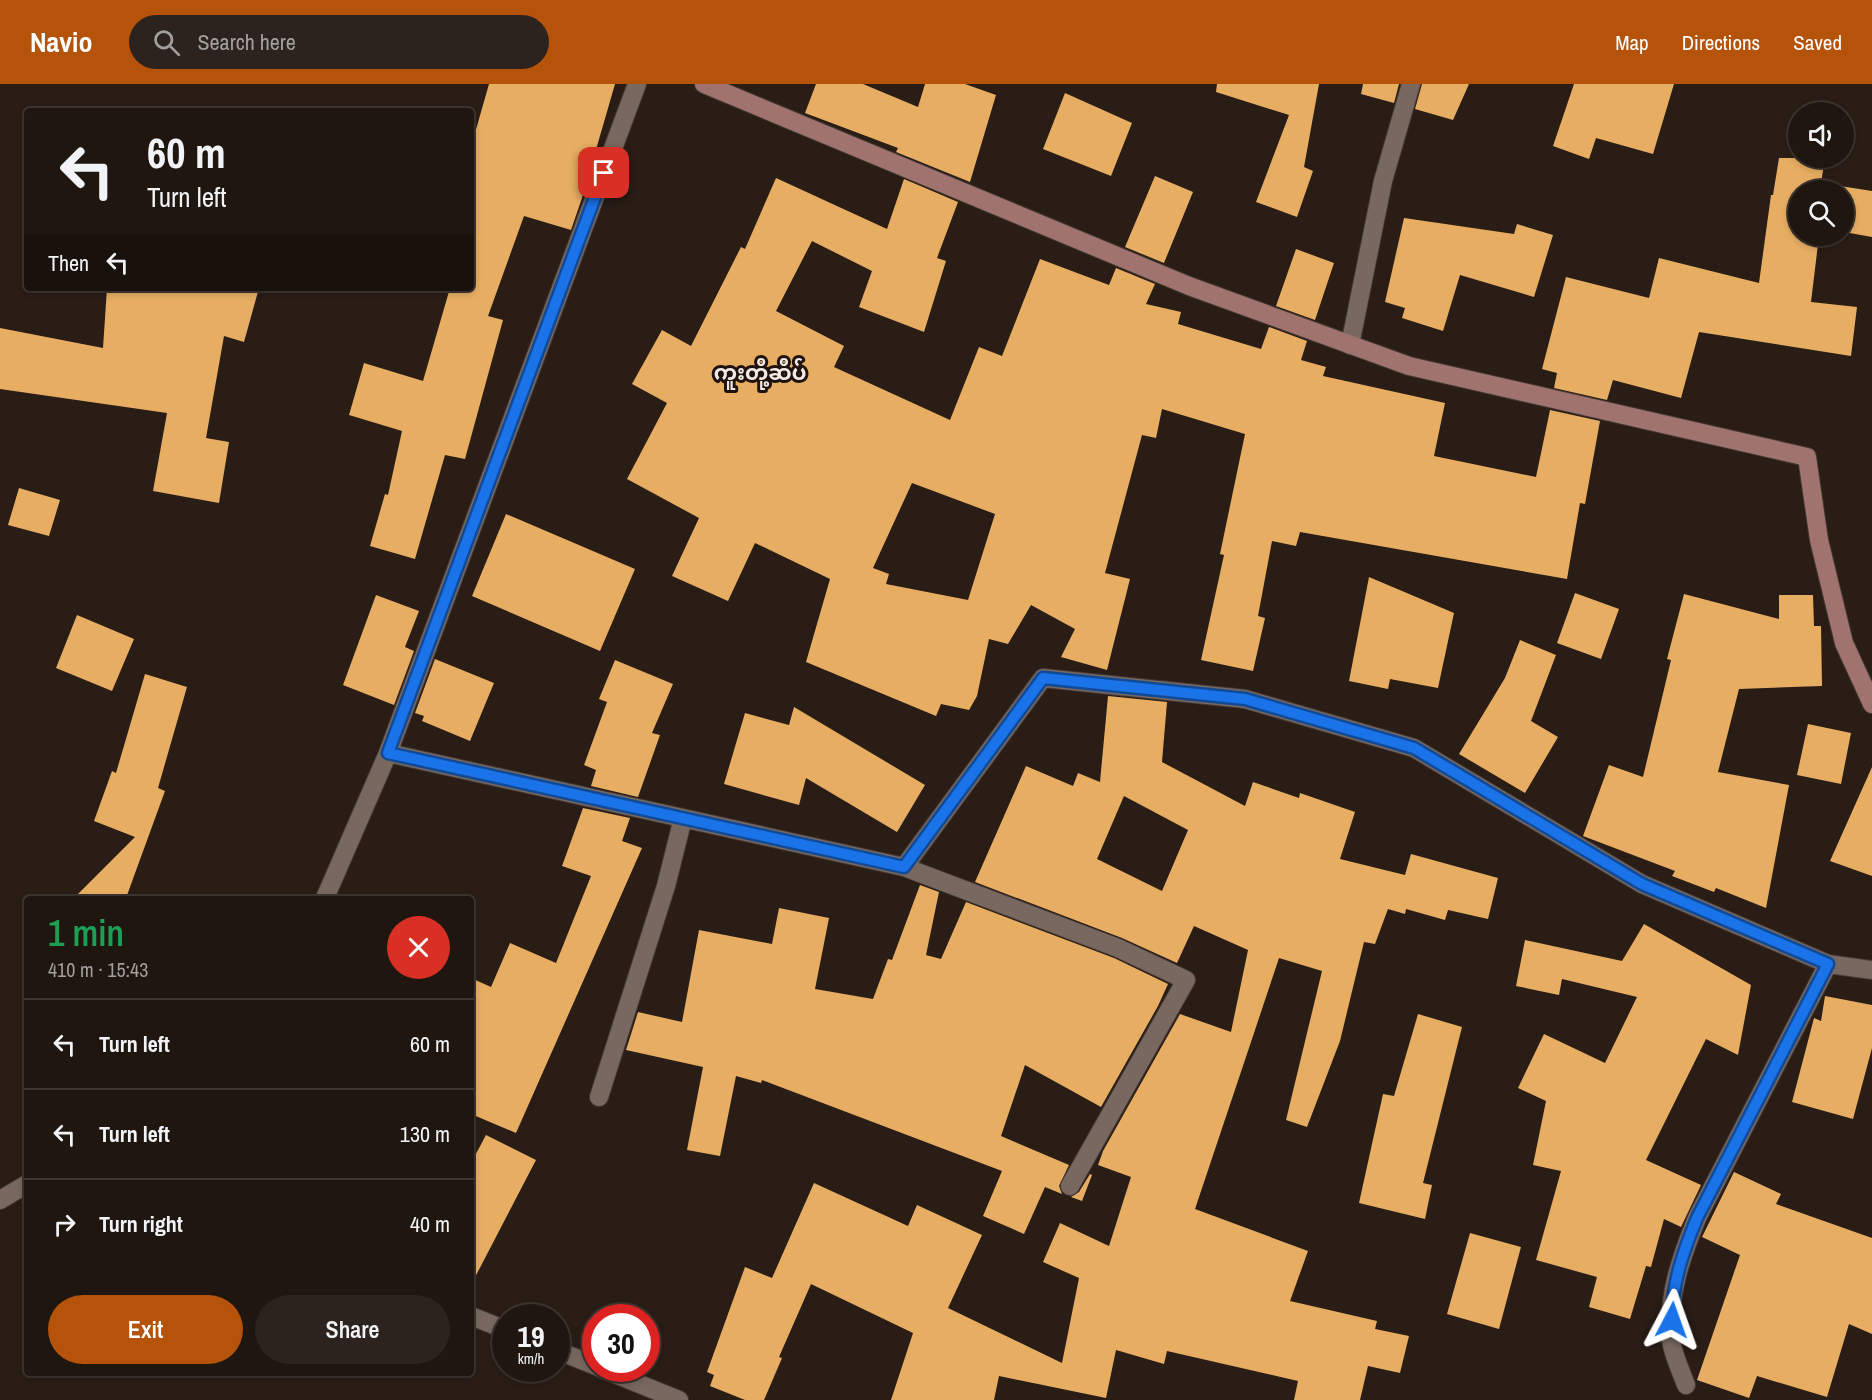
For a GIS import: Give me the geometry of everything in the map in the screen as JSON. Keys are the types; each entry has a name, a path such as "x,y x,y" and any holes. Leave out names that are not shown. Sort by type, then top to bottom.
{"street":[{"path":"326,896 388,753 638,84"},
{"path":"704,84 1189,286 1409,366 1807,457 1819,540 1844,643 1872,704"},
{"path":"1350,345 1383,181 1412,84"},
{"path":"904,867 1043,678 1245,699 1414,748 1642,884 1828,964 1872,970"},
{"path":"388,753 904,867 1118,948 1186,980 1070,1186"},
{"path":"599,1097 666,885 683,818"},
{"path":"1686,1384 1671,1342 1672,1298 1681,1257 1697,1218 1828,964"},
{"path":"0,1200 24,1186"},
{"path":"474,1317 492,1324"},
{"path":"635,1382 679,1400"}],"building":[{"path":"489,84 615,84 571,230 524,216 488,316 503,320 465,459 445,455 415,559 370,546 385,494 388,495 402,431 349,415 364,363 423,381 449,291 474,291 474,136"},
{"path":"816,84 863,84 918,107 925,84 965,84 996,95 970,182 896,152 898,148 805,113"},
{"path":"1217,84 1319,84 1304,167 1313,171 1297,217 1256,202 1289,115 1216,92"},
{"path":"1363,84 1399,84 1394,103 1361,94"},
{"path":"1422,84 1469,84 1453,120 1415,109"},
{"path":"1574,84 1674,84 1653,154 1596,138 1589,159 1553,146"},
{"path":"1065,93 1132,123 1111,176 1043,149"},
{"path":"1779,158 1788,158 1788,168 1823,168 1821,180 1788,180 1788,246 1818,246 1811,302 1857,307 1851,356 1699,332 1681,398 1613,380 1607,400 1554,388 1557,373 1542,369 1566,277 1649,298 1659,258 1759,283 1771,195 1773,195"},
{"path":"1155,176 1193,192 1164,263 1125,247"},
{"path":"776,178 887,229 904,179 958,202 937,258 946,261 924,332 859,307 872,271 812,241 776,311 844,346 834,367 950,420 979,347 1002,356 1040,259 1109,285 1116,268 1155,284 1146,304 1181,312 1178,324 1261,349 1269,327 1307,341 1301,360 1326,367 1323,376 1445,403 1434,456 1536,477 1550,410 1600,421 1585,504 1580,503 1567,579 1300,532 1296,546 1272,541 1258,616 1265,618 1253,671 1201,660 1224,555 1220,554 1245,434 1162,409 1156,438 1142,435 1105,573 1130,579 1107,670 1061,657 1075,629 1031,605 1008,644 989,639 977,696 969,710 941,704 936,716 806,662 830,579 755,543 728,601 672,576 699,518 627,479 667,403 632,384 662,330 691,346 741,247 745,249","holes":["912,483 995,514 968,600 886,584 889,574 873,568"]},
{"path":"1854,188 1872,191 1872,237 1854,234"},
{"path":"1404,218 1514,234 1517,224 1553,235 1534,297 1460,275 1443,331 1402,318 1405,308 1385,302"},
{"path":"1296,249 1334,263 1315,320 1276,306"},
{"path":"107,291 258,291 244,342 224,336 206,438 229,442 219,503 153,491 167,413 0,389 0,328 103,348"},
{"path":"19,488 60,500 49,536 8,525"},
{"path":"506,514 635,569 600,651 472,596"},
{"path":"1369,577 1454,613 1438,688 1390,679 1388,689 1349,681"},
{"path":"1575,593 1619,609 1601,659 1557,643"},
{"path":"1684,594 1779,619 1779,595 1813,595 1814,626 1821,626 1822,686 1739,689 1718,772 1789,785 1766,908 1716,888 1714,892 1672,876 1675,871 1583,836 1609,765 1643,777 1671,660 1667,659"},
{"path":"376,595 419,611 405,647 414,651 394,705 343,685"},
{"path":"77,615 134,639 112,691 56,668"},
{"path":"1520,640 1556,655 1531,721 1558,737 1525,793 1459,754 1505,678"},
{"path":"435,659 494,683 470,741 422,721 424,716 415,713"},
{"path":"615,660 673,684 652,733 660,735 638,797 591,786 596,770 584,765 607,702 599,699"},
{"path":"145,674 187,687 158,788 165,791 127,896 76,896 135,837 94,821 112,771 116,773"},
{"path":"1108,696 1167,702 1162,762 1245,806 1253,782 1299,798 1300,793 1355,812 1340,859 1405,875 1411,854 1498,878 1488,919 1448,910 1445,920 1406,909 1405,914 1388,909 1375,944 1364,942 1340,1041 1307,1127 1286,1120 1322,971 1279,958 1195,1209 1308,1251 1290,1301 1377,1321 1375,1329 1409,1336 1400,1373 1368,1366 1360,1400 1294,1400 1298,1381 1167,1351 1164,1364 1116,1350 1106,1398 999,1376 994,1400 891,1400 913,1333 811,1284 779,1357 782,1358 764,1400 745,1400 710,1386 714,1375 707,1372 745,1267 772,1278 814,1183 908,1226 917,1205 982,1235 948,1308 1062,1363 1079,1278 1043,1262 1060,1223 1109,1246 1131,1177 1098,1165 1103,1151 1180,1014 1231,1032 1248,950 1194,926 1177,963 1122,938 975,882 1026,766 1073,786 1078,773 1100,782","holes":["1124,796 1188,830 1162,891 1097,859"]},
{"path":"794,707 925,785 897,832 806,778 799,805 724,784 745,713 789,725"},
{"path":"1808,724 1851,733 1841,784 1797,775"},
{"path":"1872,767 1872,876 1830,861"},
{"path":"583,808 630,818 622,841 642,848 516,1133 474,1115 474,979 491,987 510,943 556,963 591,876 562,866"},
{"path":"920,885 939,892 926,955 941,959 966,902 1114,958 1168,984 1101,1107 1025,1065 1001,1136 1069,1165 1059,1186 1062,1194 1045,1187 1024,1234 983,1216 1002,1171 762,1080 761,1083 736,1076 720,1156 687,1150 703,1067 626,1050 638,1012 682,1022 699,930 772,944 779,908 829,918 815,989 873,999 888,959 892,960"},
{"path":"1644,924 1751,985 1738,1055 1706,1039 1646,1160 1701,1185 1681,1227 1664,1219 1651,1267 1646,1266 1630,1319 1589,1307 1597,1277 1536,1260 1561,1171 1533,1165 1546,1101 1518,1088 1544,1034 1605,1063 1637,997 1562,979 1559,995 1516,986 1525,940 1622,961"},
{"path":"1825,996 1872,1005 1872,1048 1853,1119 1792,1102 1814,1018 1821,1021"},
{"path":"1418,1014 1462,1027 1423,1183 1432,1185 1425,1219 1359,1203 1383,1094 1394,1096"},
{"path":"486,1135 536,1160 474,1279 474,1157"},
{"path":"1734,1172 1781,1194 1776,1204 1872,1238 1872,1334 1849,1324 1827,1397 1757,1376 1749,1398 1697,1380 1740,1255 1702,1237"},
{"path":"1090,1174 1092,1175 1082,1201 1071,1197 1079,1192"},
{"path":"1470,1233 1521,1247 1499,1329 1447,1314"}],"district":[{"name":"ကူးတို့ဆိပ်","path":"760,373"}],"route":[{"path":"604,173 388,753 904,867 1043,678 1245,699 1414,748 1642,884 1828,964 1697,1218 1681,1257 1672,1298 1672,1320"}]}
